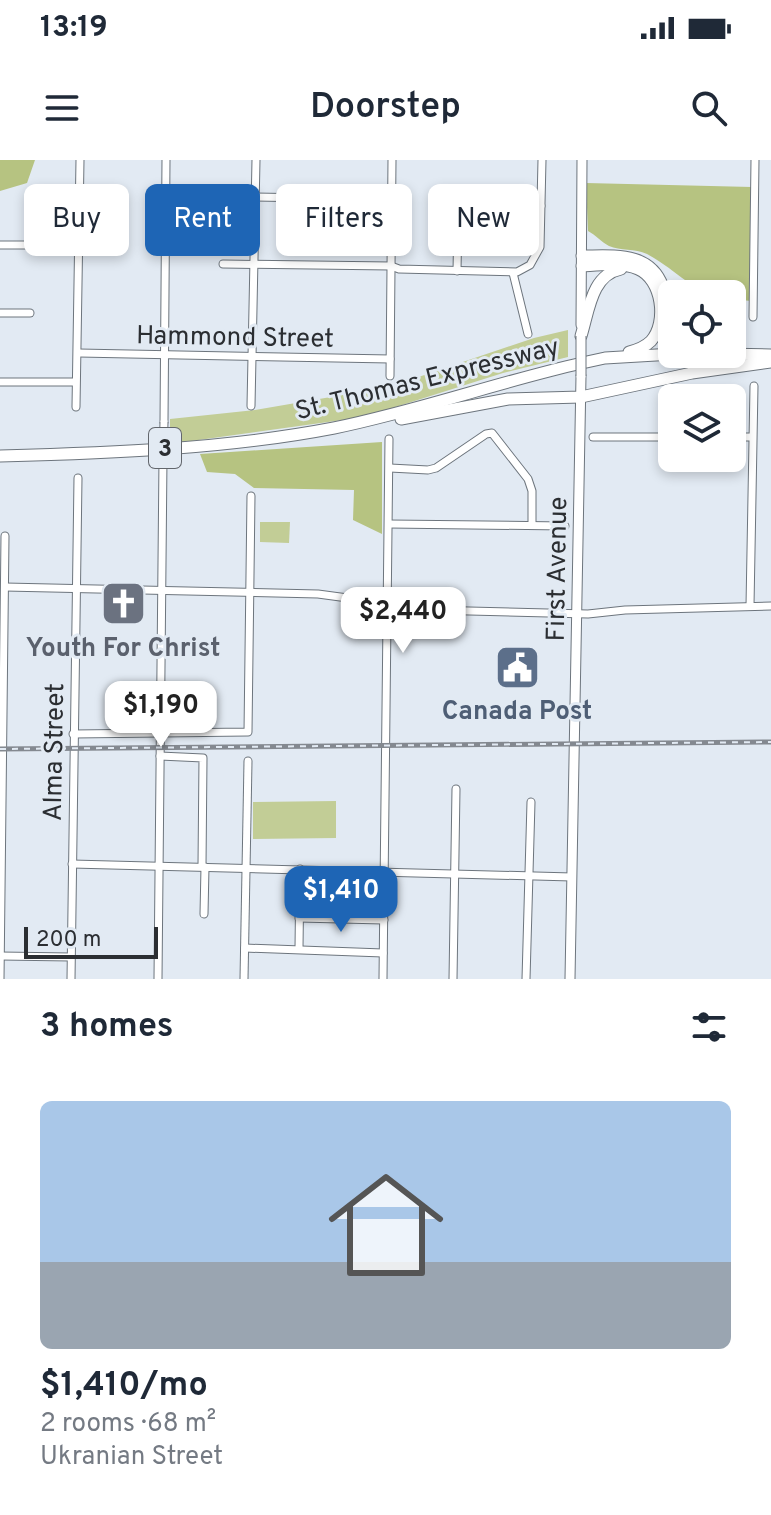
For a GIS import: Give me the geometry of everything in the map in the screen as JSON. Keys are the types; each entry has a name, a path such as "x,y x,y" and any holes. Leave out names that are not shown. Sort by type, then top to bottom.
{"highway":[{"path":"582,261 631,257 651,266 660,280"},
{"path":"582,261 635,268 647,274 656,286 658,327 645,345 605,358"},
{"path":"581,336 599,282 615,270 635,268"},
{"path":"746,350 771,353"},
{"path":"746,354 771,353"},
{"name":"St. Thomas Expressway","path":"0,456 203,445 330,428 380,418 605,358 658,355"},
{"path":"330,428 508,399 581,397 692,373 771,362"}],"main road":[{"name":"First Avenue","path":"570,979 581,397 582,160"}],"street":[{"path":"76,407 80,160"},
{"path":"158,979 166,160"},
{"path":"255,184 256,160"},
{"path":"390,376 392,160"},
{"path":"223,264 391,266 399,269 513,273 530,265 539,251 542,160"},
{"path":"753,317 755,160"},
{"path":"457,271 458,217 461,208 473,205 541,206"},
{"path":"0,245 24,245"},
{"path":"251,406 253,256"},
{"path":"513,273 528,334"},
{"path":"0,313 30,313"},
{"name":"Hammond Street","path":"79,353 390,359"},
{"path":"0,382 75,382"},
{"path":"750,606 754,386"},
{"path":"390,468 436,468 492,433 528,479 532,491 532,525"},
{"path":"593,437 658,437"},
{"path":"746,437 752,437"},
{"path":"383,979 389,439"},
{"name":"Alma Street","path":"71,979 78,478"},
{"path":"73,734 248,732 251,496"},
{"path":"389,524 565,526"},
{"path":"0,979 5,587 2,569 5,536"},
{"path":"5,587 338,596 388,609 576,613 771,606"},
{"path":"160,756 203,758 204,914"},
{"path":"244,979 248,761"},
{"path":"453,979 456,789"},
{"path":"526,979 531,802"},
{"path":"72,864 572,877"},
{"path":"299,948 300,869"},
{"path":"299,918 384,920"},
{"path":"245,948 383,953"},
{"path":"0,956 71,957"}],"green space":[{"path":"0,160 35,160 27,183 0,191"},
{"path":"586,183 752,187 751,301 746,300 746,280 685,280 647,254 613,248 588,231"},
{"path":"568,330 568,357 503,373 364,417 170,444 170,419 255,410 389,387 534,338"},
{"path":"382,442 382,534 353,520 354,490 254,488 235,474 207,472 200,454"},
{"path":"260,522 290,522 289,543 260,542"},
{"path":"336,801 336,838 253,839 253,802"}],"railway":[{"path":"0,749 771,742"}],"place":[{"name":"Youth For Christ","path":"123,604"},
{"name":"Canada Post","path":"517,667"}]}
